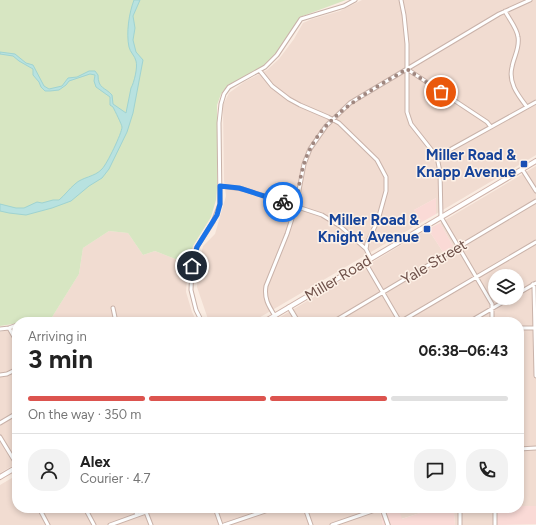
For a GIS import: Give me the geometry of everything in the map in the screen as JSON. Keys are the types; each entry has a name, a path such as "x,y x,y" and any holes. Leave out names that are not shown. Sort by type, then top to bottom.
{"main road":[{"name":"Miller Road","path":"275,316 536,161"},
{"path":"0,477 12,469"}],"street":[{"path":"200,317 196,310 191,290 192,266 197,247 217,215 220,204 219,123 221,104 224,94 229,87 260,71 277,55 301,19 344,6 355,0"},
{"path":"401,0 404,15 407,69 407,112 411,124 437,157 440,172 441,217 492,304 492,317"},
{"path":"275,316 267,304 265,294 266,286 287,234 296,206 304,164 310,149 326,126 350,103 505,12 530,0"},
{"path":"505,12 518,34 518,51 512,68 514,90 527,107"},
{"path":"407,69 487,122 491,127"},
{"path":"260,71 272,86 282,95 300,105 333,119 361,143 377,160 386,177 386,191 384,203 367,243 366,249"},
{"path":"437,157 536,102"},
{"path":"522,168 536,191"},
{"path":"220,186 239,188 314,212 331,220 366,249 371,258"},
{"name":"Yale Street","path":"341,317 536,202"},
{"path":"409,317 536,242"},
{"path":"365,262 397,317"},
{"path":"524,290 535,284"},
{"path":"535,284 536,376"},
{"path":"478,317 499,305"},
{"path":"289,307 295,317"},
{"path":"113,308 115,317"},
{"path":"0,329 12,327"},
{"path":"9,328 12,333"},
{"path":"524,328 536,328"},
{"path":"0,375 12,371"},
{"path":"0,423 12,416"},
{"path":"0,437 12,457"},
{"path":"524,449 536,448"},
{"path":"42,513 48,525"},
{"path":"88,513 94,525"},
{"path":"110,525 143,513"},
{"path":"146,513 151,525"},
{"path":"217,513 222,525 259,513"},
{"path":"307,513 311,525"},
{"path":"332,525 367,513"},
{"path":"384,513 388,525"},
{"path":"460,513 460,525"},
{"path":"495,513 495,525"}],"shaded area":[{"path":"362,0 536,0 536,155 436,214 436,198 414,210 422,222 260,317 207,317 197,287 199,262 203,246 215,234 226,196 224,180 223,105 229,93 244,82 267,70 279,59 294,39 303,23 340,11"},
{"path":"536,166 536,506 524,506 524,317 280,317 428,229 443,252 453,246 440,223"},
{"path":"436,198 436,214 422,222 414,210"},
{"path":"440,223 453,246 443,252 428,229"},
{"path":"109,231 128,233 143,255 155,251 188,264 186,292 194,317 52,317 79,274 83,248"},
{"path":"12,329 12,466 0,473 0,332"},
{"path":"12,478 12,513 380,513 383,525 0,525 0,485"},
{"path":"524,506 536,506 536,524 497,525 497,513 524,513"},
{"path":"380,513 400,513 402,519 420,513 454,513 455,525 383,525"},
{"path":"399,513 420,513 401,519"},
{"path":"454,513 497,513 497,525 455,525"}],"green space":[{"path":"0,0 346,0 300,17 276,53 261,68 228,85 221,94 217,105 216,200 211,217 193,246 188,264 155,251 143,255 128,233 109,231 83,248 79,274 52,317 12,317 12,324 0,326"}],"water":[{"path":"134,0 140,0 133,16 135,28 133,40 136,52 143,60 133,113 127,132 109,169 102,178 89,186 71,201 26,215 0,211 0,204 16,208 24,208 37,202 42,203 59,200 78,182 96,174 102,169 114,148 122,127 113,107 110,105 110,97 96,87 94,81 95,75 90,74 69,81 59,90 45,91 33,75 33,69 13,56 0,54 0,52 15,54 26,63 33,65 44,86 49,89 62,86 68,78 77,77 89,71 95,71 98,75 99,83 112,95 113,104 126,113 136,67 135,59 130,51 128,36 129,17"}],"way so far":[{"path":"283,202 296,206 304,164 310,149 326,126 350,103 407,69 441,92"}],"place":[{"name":"Miller Road & Knapp Avenue","path":"524,164"},
{"name":"Miller Road & Knight Avenue","path":"427,229"}],"route":[{"path":"192,266 197,247 217,215 220,204 220,186 239,188 283,202"}]}
